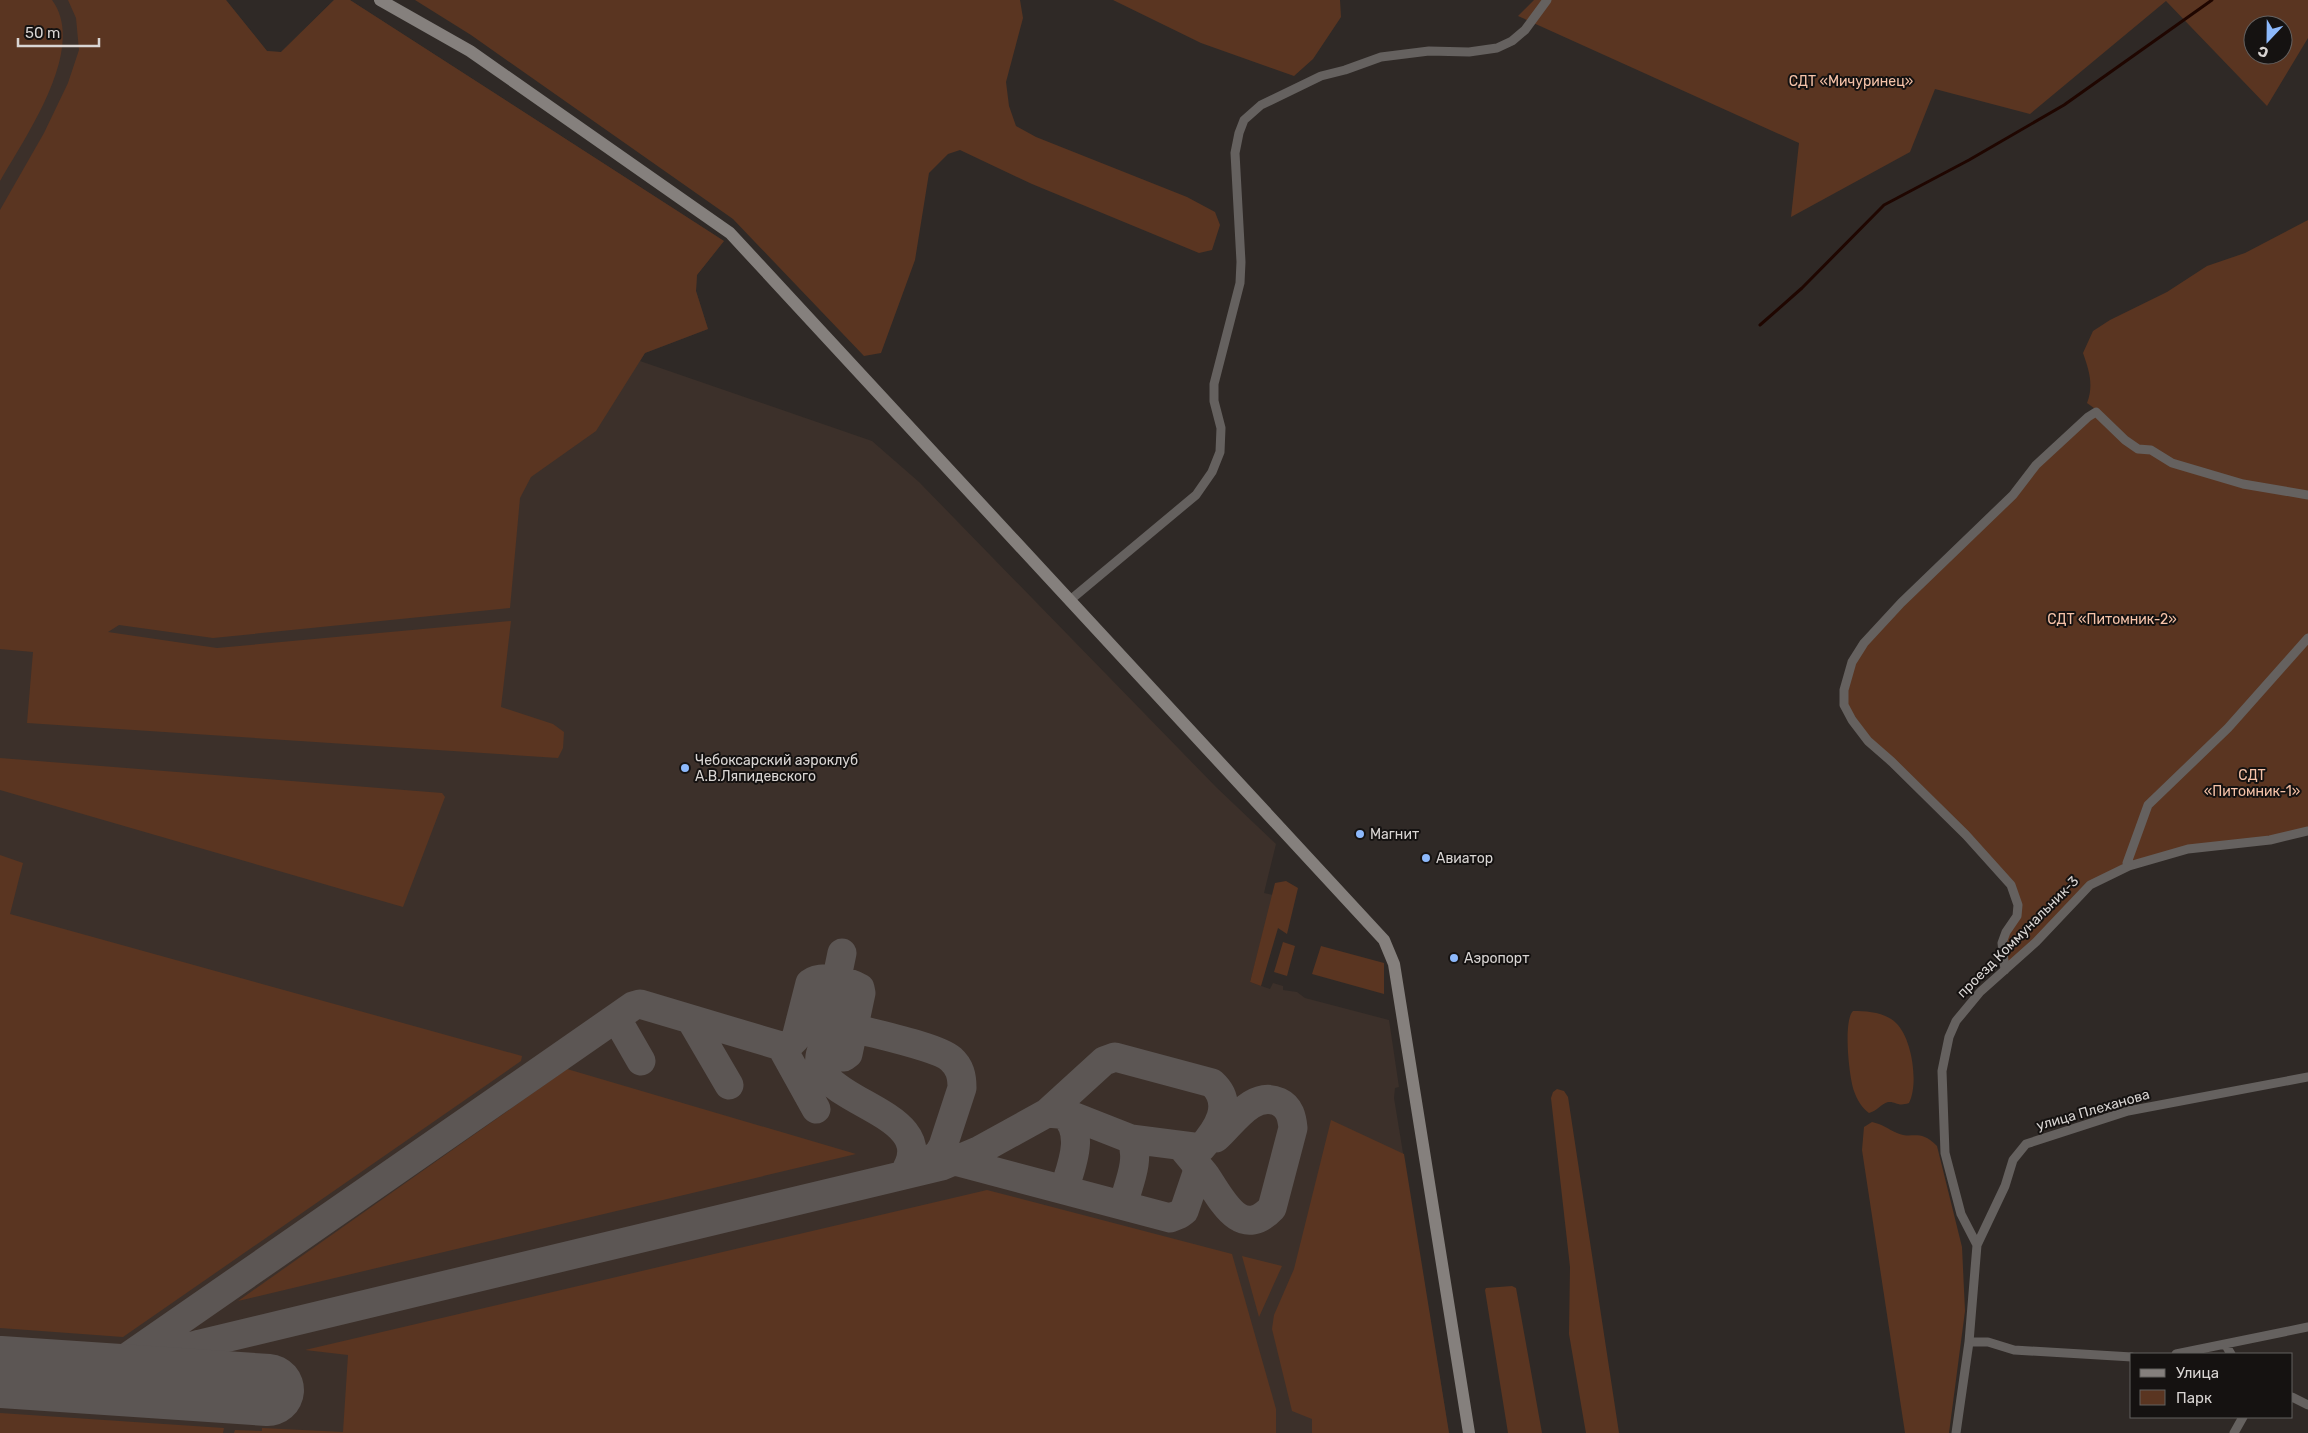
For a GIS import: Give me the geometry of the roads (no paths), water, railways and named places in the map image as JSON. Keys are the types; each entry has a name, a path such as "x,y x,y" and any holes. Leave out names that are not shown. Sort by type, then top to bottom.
{"street":[{"path":"380,0 470,50 730,232 1069,601 1377,932 1389,949 1394,964 1469,1433"},
{"path":"1069,601 1196,495 1212,472 1220,452 1221,428 1214,401 1214,384 1240,283 1241,262 1235,153 1238,133 1244,120 1261,106 1321,76 1381,58 1429,51 1469,52 1497,48 1512,41 1525,30 1547,0"},
{"path":"2005,970 2002,943 2006,932 2017,916 2018,905 2011,885 1966,835 1868,741 1852,720 1844,705 1844,690 1852,662 1864,643 1901,603 2013,495 2036,464 2096,412 2125,440 2138,449 2151,450 2172,462 2243,484 2308,495"},
{"path":"2128,866 2127,863 2148,805 2228,728 2308,638"},
{"name":"проезд Коммунальник-3","path":"1977,1245 1961,1214 1946,1153 1942,1071 1949,1037 1956,1021 1980,992 2036,942 2090,885 2128,866 2188,849 2270,840 2308,832"},
{"name":"улица Плеханова","path":"1977,1245 2006,1186 2013,1160 2026,1144 2128,1111 2308,1077"},
{"path":"1956,1433 1969,1342 1977,1245"},
{"path":"2181,1353 2308,1328"},
{"path":"1969,1342 1988,1342 2014,1350 2130,1357"},
{"path":"2225,1344 2230,1353"},
{"path":"2293,1398 2308,1405"},
{"path":"2234,1433 2242,1418"}],"waterway":[{"path":"1760,325 1802,288 1884,205 1969,160 2064,105 2212,0"}],"place":[{"name":"Чебоксарский аэроклуб А.В.Ляпидевского","path":"685,768"},
{"name":"Магнит","path":"1360,834"},
{"name":"Авиатор","path":"1426,858"},
{"name":"Аэропорт","path":"1454,958"}],"park label":[{"name":"СДТ «Мичуринец»","path":"1851,81"},
{"name":"СДТ «Питомник-2»","path":"2112,619"},
{"name":"СДТ «Питомник-1»","path":"2252,784"}]}
